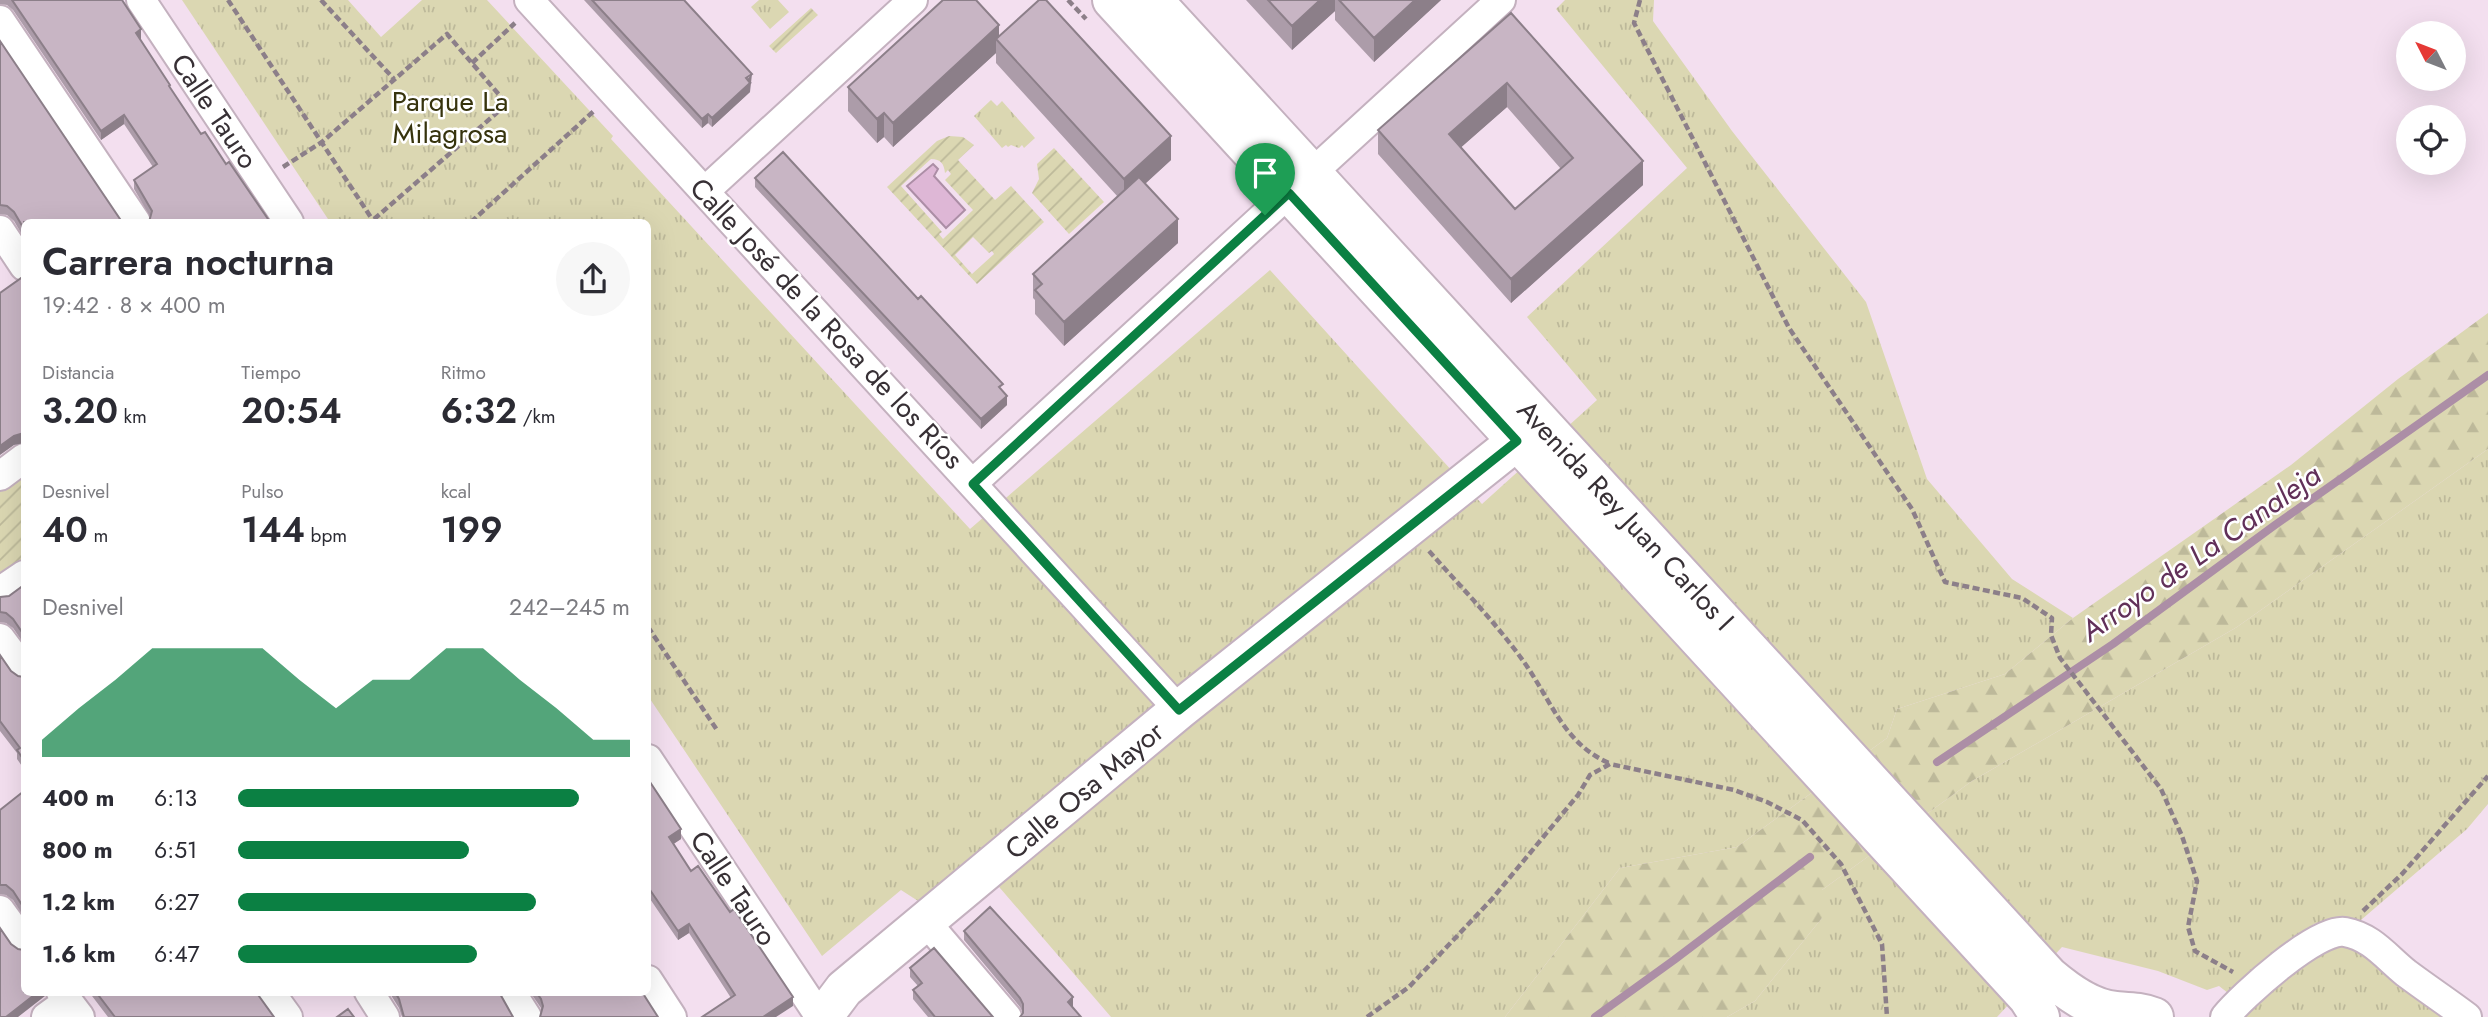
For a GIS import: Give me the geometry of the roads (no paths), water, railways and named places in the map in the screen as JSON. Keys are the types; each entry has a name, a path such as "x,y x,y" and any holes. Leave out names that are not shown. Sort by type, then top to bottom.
{"main road":[{"name":"Avenida Rey Juan Carlos I","path":"1111,0 1301,183 2049,975 2104,1014 2140,1012 2154,1017"},
{"name":"Avenida Rey Juan Carlos I","path":"1153,0 1301,183 1517,441 2028,998 2040,1017"},
{"name":"Calle Osa Mayor","path":"821,1017 845,989 1179,710 1517,441"}],"street":[{"name":"Calle Tauro","path":"141,0 287,219"},
{"path":"705,191 913,0"},
{"path":"973,484 1501,0"},
{"name":"Calle José de la Rosa de los Ríos","path":"532,3 1179,710"},
{"path":"0,20 134,219"},
{"path":"0,230 21,262"},
{"path":"0,591 21,577"},
{"path":"0,638 21,666"},
{"name":"Calle Tauro","path":"651,763 821,1017"},
{"path":"0,910 21,939"},
{"path":"926,922 1007,1017"},
{"path":"2205,1017 2236,1005 2292,956 2319,939 2342,931 2371,941 2404,971 2467,1017"},
{"path":"651,986 672,1017"},
{"path":"273,996 288,1017"},
{"path":"372,996 385,1017"},
{"path":"514,996 527,1017"}],"waterway":[{"name":"Arroyo de La Canaleja","path":"1937,762 2113,644 2275,525 2488,375"},
{"name":"Arroyo de La Canaleja","path":"1595,1017 1810,857"}],"park label":[{"name":"Parque La Milagrosa","path":"450,117"}]}
